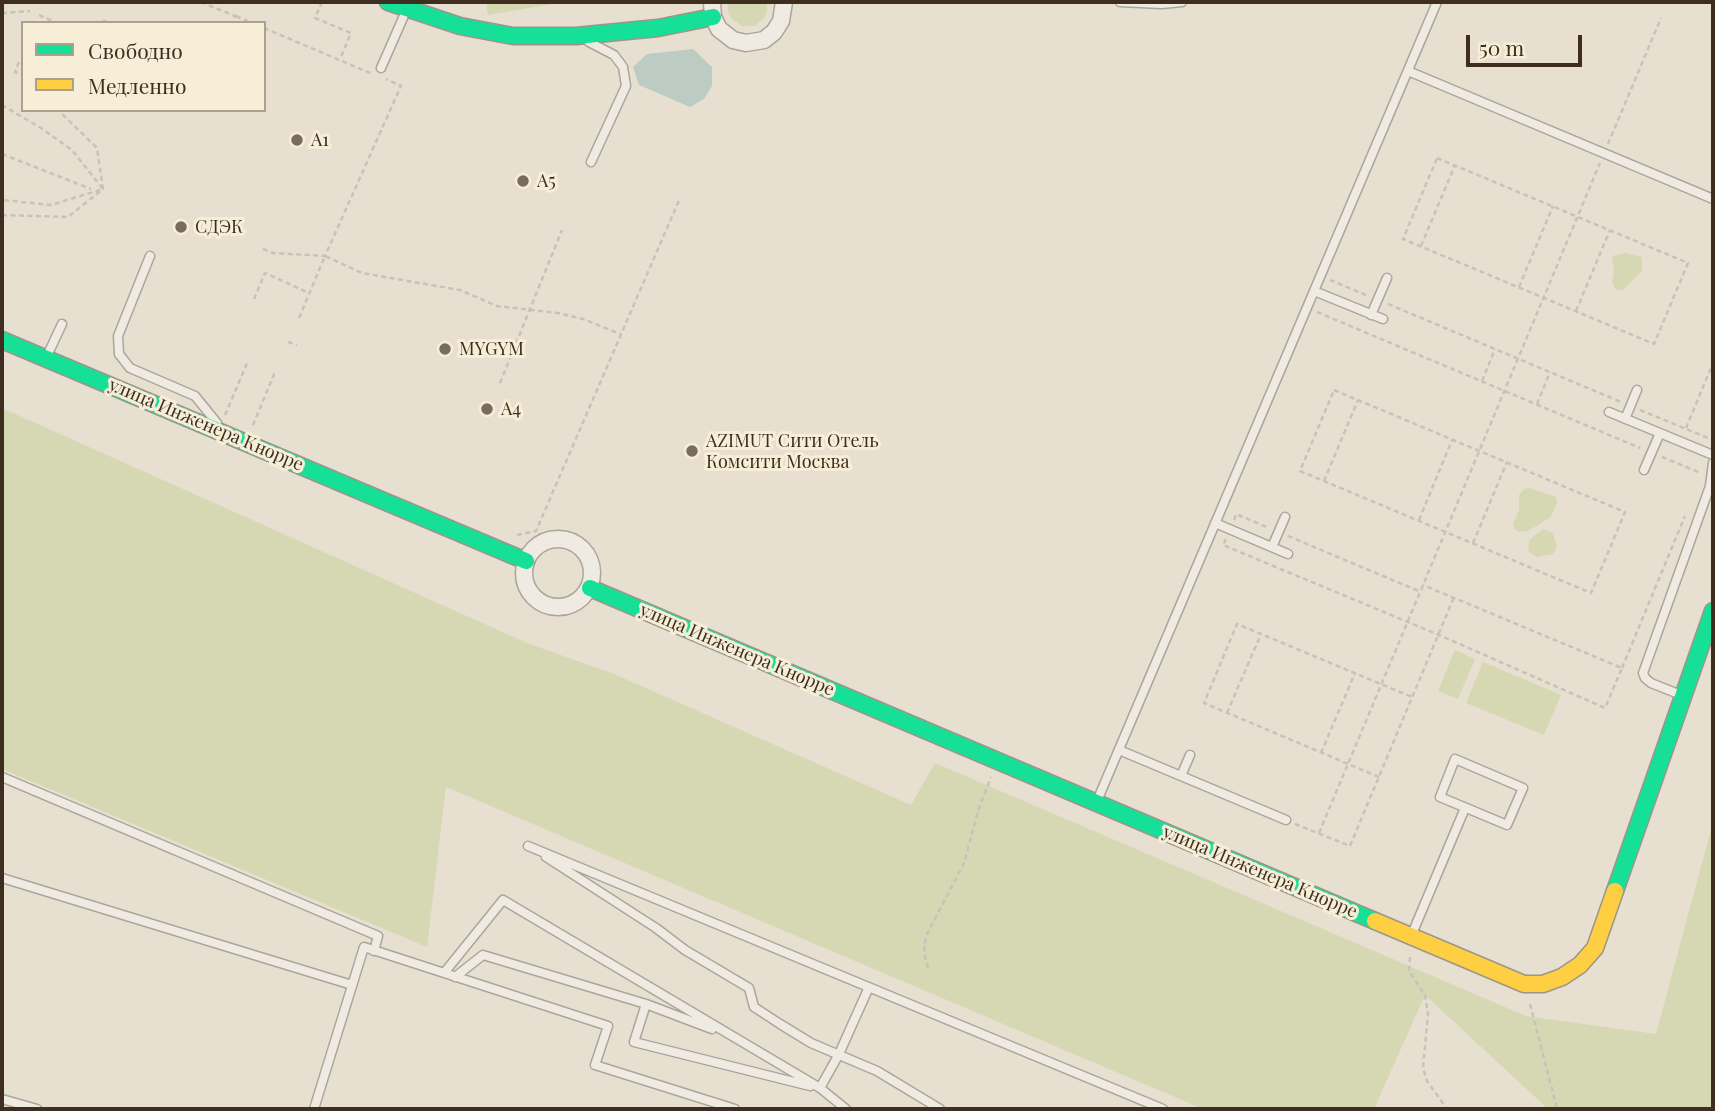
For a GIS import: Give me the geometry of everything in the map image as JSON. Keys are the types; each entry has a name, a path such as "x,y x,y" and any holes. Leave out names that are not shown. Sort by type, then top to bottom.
{"street":[{"path":"388,2 460,26 513,36 576,36 658,28 713,10 719,29 728,37 739,42 752,43 764,40 778,27 787,2"},
{"name":"улица Инженера Кнорре","path":"7,346 39,355 526,561"},
{"path":"565,539 576,543 585,551 591,562 593,573 590,588 577,602 567,607 546,606 536,600 524,582 526,561 541,543 565,539"},
{"name":"улица Инженера Кнорре","path":"590,588 1524,984"},
{"path":"1524,984 1543,984 1562,977 1580,965 1595,947 1713,611"}],"lane":[{"path":"1120,2 1182,2"},
{"path":"1097,803 1437,2"},
{"path":"381,68 408,8"},
{"path":"576,36 614,55 623,67 626,86 592,162"},
{"path":"1408,71 1713,199"},
{"path":"150,256 118,336 119,354 130,368 195,396 226,433"},
{"path":"1371,315 1387,278"},
{"path":"1314,291 1383,319"},
{"path":"39,355 62,324"},
{"path":"1625,419 1637,390"},
{"path":"1609,412 1713,455"},
{"path":"1644,470 1660,433"},
{"path":"1683,696 1651,683 1643,673 1710,486 1713,463"},
{"path":"1272,547 1285,517"},
{"path":"1215,523 1288,554"},
{"path":"1119,750 1286,820"},
{"path":"1181,776 1190,755"},
{"path":"1455,760 1523,788 1507,825 1465,808 1440,797 1455,760"},
{"path":"2,777 379,936 374,951"},
{"path":"1411,936 1465,808"},
{"path":"940,1109 877,1070 811,1043 754,1007 748,988 685,950 656,928 528,846 1163,1109"},
{"path":"2,878 352,985"},
{"path":"444,973 503,900 820,1088 845,1109"},
{"path":"314,1109 363,947 608,1026 595,1065 735,1109"},
{"path":"455,977 483,956 646,1004 735,1038"},
{"path":"820,1088 839,1054 869,987"},
{"path":"646,1004 634,1042 820,1088"},
{"path":"2,1099 37,1109"}],"path":[{"path":"3,3 15,2"},
{"path":"201,2 247,21"},
{"path":"322,2 315,18 351,33 340,60"},
{"path":"2,13 30,11"},
{"path":"39,15 52,21"},
{"path":"233,21 235,16"},
{"path":"1319,834 1661,18"},
{"path":"266,29 401,86 299,318"},
{"path":"19,62 15,72 21,74"},
{"path":"2,105 72,150 103,189"},
{"path":"62,112 97,148 103,189"},
{"path":"2,154 91,189"},
{"path":"1437,158 1553,206 1688,263 1654,344 1403,239 1437,158"},
{"path":"1420,246 1455,165"},
{"path":"2,200 51,205 103,189"},
{"path":"2,215 68,217 103,189"},
{"path":"514,536 536,531 680,198"},
{"path":"1519,288 1553,206"},
{"path":"499,383 562,230"},
{"path":"1576,311 1610,230"},
{"path":"263,249 273,253 325,256 362,273 460,290 497,306 558,313 583,319 621,334"},
{"path":"254,299 265,273 309,293"},
{"path":"1321,276 1713,440"},
{"path":"1307,308 1711,477"},
{"path":"288,341 297,345"},
{"path":"1482,381 1495,349"},
{"path":"225,416 248,361"},
{"path":"1686,429 1713,363"},
{"path":"252,428 275,372"},
{"path":"1537,404 1550,372"},
{"path":"1335,390 1452,439 1625,512 1591,593 1300,471 1335,390"},
{"path":"1324,481 1358,400"},
{"path":"1419,521 1452,439"},
{"path":"1473,544 1507,463"},
{"path":"1421,592 1236,514 1223,545 1605,708 1688,510"},
{"path":"1423,584 1622,668"},
{"path":"1286,820 1350,846 1454,597"},
{"path":"1379,777 1204,704 1237,624 1412,697"},
{"path":"1227,713 1261,634"},
{"path":"1321,753 1355,673"},
{"path":"928,968 924,952 926,936 964,863 979,808 997,761"},
{"path":"1411,936 1409,971 1425,995 1428,1014 1423,1068 1427,1081 1447,1109"},
{"path":"1524,984 1557,1109"}],"green space":[{"path":"486,2 565,2 488,15"},
{"path":"728,2 767,2 767,11 765,17 755,26 742,26 731,18"},
{"path":"1625,253 1642,257 1642,271 1623,290 1616,290 1612,283 1612,256"},
{"path":"2,408 527,643 614,674 911,805 935,763 1526,1016 1656,1034 1713,822 1713,1109 1548,1109 1425,995 1374,1109 1203,1109 446,787 427,947 2,769"},
{"path":"1530,488 1556,497 1557,502 1551,517 1528,531 1519,532 1514,529 1513,524 1519,510 1519,495 1524,489"},
{"path":"1543,529 1553,533 1557,546 1553,554 1537,557 1529,552 1528,546 1530,539"},
{"path":"1455,650 1475,659 1458,699 1438,691"},
{"path":"1483,662 1561,695 1544,735 1466,703"}],"shaded area":[{"path":"693,49 712,67 712,86 704,99 690,107 639,85 633,67 647,54"}],"traffic: fast":[{"path":"388,2 460,26 513,36 576,36 658,28 713,17"},
{"path":"2,340 526,561"},
{"path":"590,588 1375,921"},
{"path":"1615,891 1713,611"}],"traffic: slow":[{"path":"1375,921 1524,984 1543,984 1562,977 1580,965 1595,948 1615,891"}],"place":[{"name":"А1","path":"297,140"},
{"name":"А5","path":"523,181"},
{"name":"СДЭК","path":"181,227"},
{"name":"MYGYM","path":"445,349"},
{"name":"А4","path":"487,409"},
{"name":"AZIMUT Сити Отель Комсити Москва","path":"692,451"}]}
